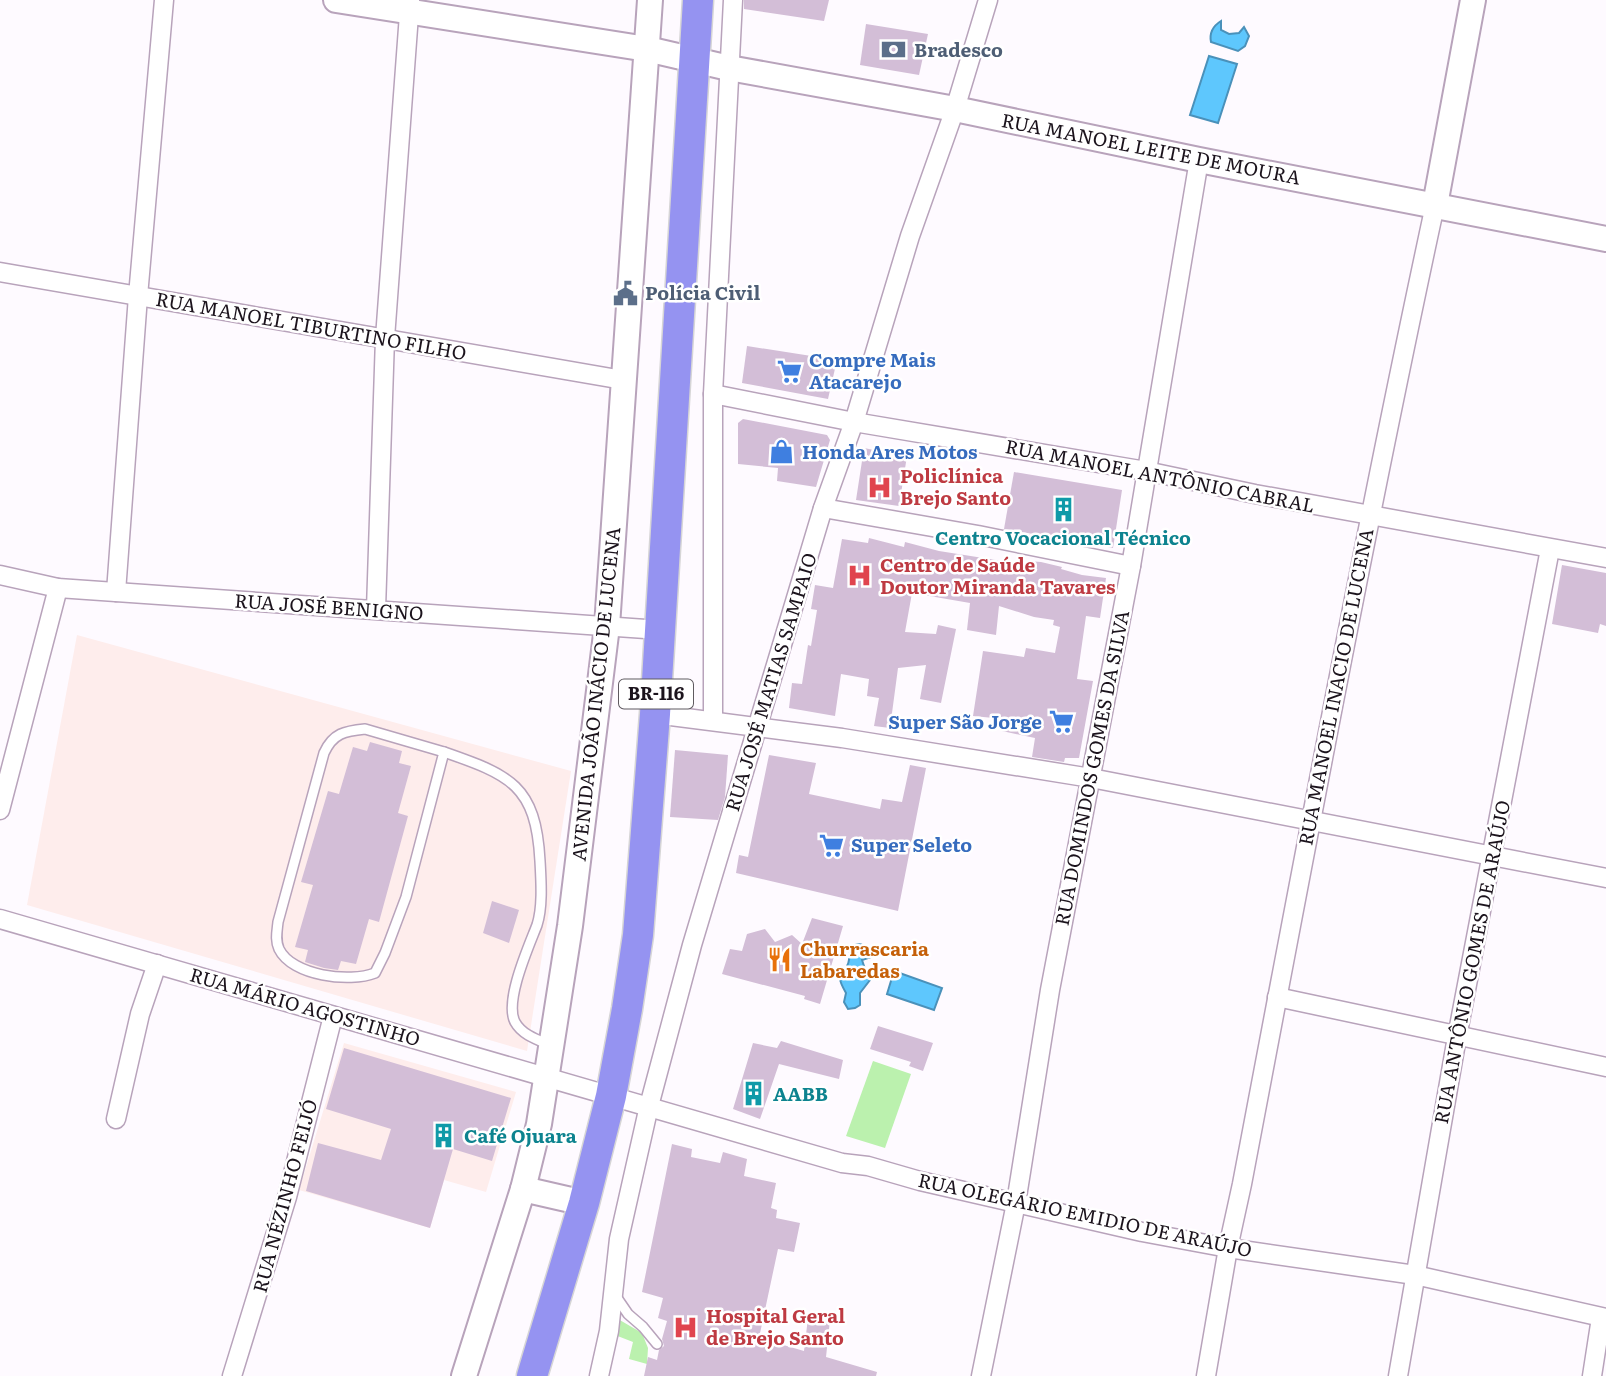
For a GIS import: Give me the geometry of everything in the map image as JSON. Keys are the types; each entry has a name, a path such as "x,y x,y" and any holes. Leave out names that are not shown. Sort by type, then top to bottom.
{"highway":[{"name":"BR-116","path":"533,1376 584,1203 611,1096 638,935 655,714 698,0"}],"street":[{"path":"116,592 164,0"},
{"name":"RUA MANOEL LEITE DE MOURA","path":"336,0 410,5 647,49 729,68 955,109 1199,160 1606,239"},
{"name":"AVENIDA JOÃO INÁCIO DE LUCENA","path":"464,1376 523,1189 540,1124 570,926 607,626 650,0"},
{"path":"713,720 713,394 733,0"},
{"name":"RUA JOSÉ MATIAS SAMPAIO","path":"599,1376 608,1338 619,1239 649,1106 692,945 823,508 854,422 910,236 955,109 988,0"},
{"name":"RUA MANOEL INACIO DE LUCENA","path":"1206,1376 1310,821 1473,0"},
{"path":"376,609 386,338 410,5"},
{"name":"RUA DOMINDOS GOMES DA SILVA","path":"981,1376 1016,1203 1050,990 1131,566 1199,160"},
{"name":"RUA MANOEL TIBURTINO FILHO","path":"0,272 623,380"},
{"name":"RUA MANOEL ANTÔNIO CABRAL","path":"713,394 854,422 1146,471 1255,494 1606,558"},
{"path":"823,508 1131,566"},
{"name":"RUA ANTÔNIO GOMES DE ARAÚJO","path":"1398,1376 1457,1037 1550,549"},
{"name":"RUA JOSÉ BENIGNO","path":"0,575 58,588 660,630"},
{"path":"0,810 58,588"},
{"path":"655,714 842,738 1091,778 1606,878"},
{"name":"RUA MÁRIO AGOSTINHO","path":"0,919 611,1096"},
{"path":"116,1119 140,1014 157,964"},
{"path":"1277,997 1606,1067"},
{"name":"RUA NÉZINHO FEIJÓ","path":"232,1376 287,1197 333,1016"},
{"name":"RUA OLEGÁRIO EMIDIO DE ARAÚJO","path":"611,1096 840,1169 868,1166 1016,1203 1228,1248 1415,1275 1604,1318"},
{"path":"523,1189 584,1203"},
{"path":"1592,1376 1604,1318"}],"lane":[{"path":"444,752 406,897 375,973 348,979 302,968 286,959 276,941 278,922 329,742 346,731 365,729 444,752 504,776 521,791 531,808 536,824 541,874 538,921 518,974 512,1013 523,1031 552,1046"},
{"path":"613,1292 628,1314 657,1343"}],"shaded area":[{"path":"77,635 571,771 527,1051 27,905"},
{"name":"Café Ojuara","path":"344,1043 516,1092 486,1192 444,1180 430,1228 299,1190"}],"green space":[{"path":"873,1061 911,1074 885,1148 846,1136"},
{"path":"618,1319 642,1333 648,1348 647,1364 629,1359 633,1342 615,1335"}],"water":[{"path":"1221,21 1221,30 1229,34 1239,33 1244,27 1249,36 1245,46 1238,51 1211,42 1212,30"},
{"path":"1209,56 1237,64 1218,123 1190,115"},
{"path":"858,944 866,946 871,957 862,960 865,969 869,970 870,980 860,993 860,1005 848,1009 844,1002 846,993 840,979 849,962 850,947"},
{"path":"894,971 942,988 934,1010 887,994"}],"building":[{"path":"744,0 829,0 824,21 744,9"},
{"name":"Bradesco","path":"866,24 928,34 919,75 860,65"},
{"name":"Compre Mais Atacarejo","path":"747,346 837,360 828,399 742,383"},
{"name":"Honda Ares Motos","path":"743,419 827,435 830,440 816,487 777,481 778,468 738,464 738,423"},
{"name":"Policlínica Brejo Santo","path":"864,448 891,450 897,455 907,456 899,506 856,500"},
{"name":"Centro Vocacional Técnico","path":"1014,472 1122,490 1113,548 1004,529"},
{"path":"869,538 904,547 905,542 939,551 1027,565 1027,561 1041,562 1082,575 1106,578 1100,618 1086,616 1077,679 1093,681 1079,758 1065,758 1064,762 1032,757 1035,738 1002,731 1004,719 973,716 983,651 1024,657 1026,648 1055,653 1060,627 1053,625 1054,620 999,606 996,635 967,630 970,603 912,593 905,632 936,634 938,625 956,629 941,703 920,699 926,665 898,668 890,728 874,726 879,698 867,696 869,679 841,674 835,716 789,708 792,683 802,684 808,645 811,646 817,610 811,609 815,585 833,588 842,539 868,543"},
{"path":"1562,565 1606,573 1606,626 1600,624 1598,633 1552,624"},
{"path":"370,742 402,751 399,763 411,766 398,813 408,816 379,922 369,919 356,964 341,961 338,970 324,968 305,962 308,950 295,947 313,885 301,882 328,791 339,794 353,747 367,751"},
{"path":"675,750 728,755 725,797 718,820 670,817"},
{"name":"Super Seleto","path":"769,755 816,763 809,794 880,809 882,799 902,802 910,765 926,768 898,911 736,873 739,855 748,857"},
{"path":"492,901 519,910 509,943 483,933"},
{"name":"Churrascaria Labaredas","path":"812,918 843,926 820,1004 804,999 805,996 722,974 730,949 742,951 747,934 765,929 775,942 792,935 802,944"},
{"path":"878,1026 933,1043 923,1071 909,1066 911,1062 870,1049"},
{"name":"AABB","path":"781,1041 843,1060 839,1079 779,1064 760,1119 733,1109 753,1043 777,1048"},
{"name":"Café Ojuara","path":"344,1048 511,1098 492,1161 453,1149 430,1228 306,1191 318,1143 381,1160 391,1129 326,1109"},
{"path":"672,1144 692,1149 691,1157 720,1163 723,1152 747,1159 744,1176 776,1183 771,1208 777,1210 776,1218 800,1223 794,1252 778,1249 759,1338 804,1351 808,1318 830,1320 826,1357 877,1372 876,1376 644,1376 648,1357 657,1360 659,1350 664,1346 662,1339 667,1321 658,1318 663,1298 642,1292"}],"place":[{"name":"Bradesco","path":"894,50"},
{"name":"Polícia Civil","path":"625,293"},
{"name":"Compre Mais Atacarejo","path":"789,371"},
{"name":"Honda Ares Motos","path":"782,452"},
{"name":"Policlínica Brejo Santo","path":"880,487"},
{"name":"Centro Vocacional Técnico","path":"1063,510"},
{"name":"Centro de Saúde Doutor Miranda Tavares","path":"860,576"},
{"name":"Super São Jorge","path":"1062,722"},
{"name":"Super Seleto","path":"831,845"},
{"name":"Churrascaria Labaredas","path":"780,960"},
{"name":"AABB","path":"753,1094"},
{"name":"Café Ojuara","path":"444,1136"},
{"name":"Hospital Geral de Brejo Santo","path":"686,1327"}]}
